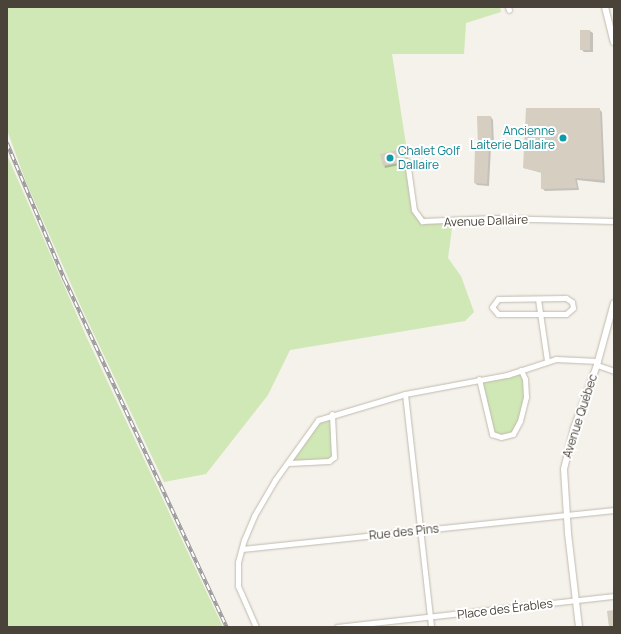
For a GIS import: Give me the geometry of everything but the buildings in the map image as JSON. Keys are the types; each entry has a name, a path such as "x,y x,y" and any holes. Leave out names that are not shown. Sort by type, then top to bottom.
{"street":[{"path":"607,7 614,42"},
{"name":"Avenue Dallaire","path":"407,161 414,210 422,221 494,218 614,221"},
{"path":"566,298 573,306 568,313 540,314 498,314 492,307 493,303 498,299 538,299 566,298"},
{"path":"538,299 547,361"},
{"name":"Avenue Québec","path":"579,627 566,516 564,468 574,428 598,363 614,303"},
{"path":"256,627 238,586 238,562 254,516 312,426 332,414 405,394 522,370 547,361 564,358 598,363 614,371"},
{"path":"480,379 492,434 501,437 513,434 520,421 526,397 525,379 522,370"},
{"path":"405,394 431,627"},
{"path":"289,463 329,461 334,457 332,414"},
{"name":"Rue des Pins","path":"242,549 614,510"},
{"name":"Place des Érables","path":"337,627 430,618 614,596"}],"green space":[{"path":"7,7 500,7 501,12 466,23 464,54 392,54 416,209 425,218 453,221 448,258 461,276 474,312 465,321 290,350 268,395 206,474 164,482 82,309 26,182 7,130"},
{"path":"7,155 86,336 223,627 7,627"},
{"path":"521,370 526,397 513,434 501,437 492,434 479,379"},
{"path":"332,414 334,457 329,461 289,463 312,426"}],"railway":[{"path":"7,143 65,280 227,627"}],"place":[{"name":"Ancienne Laiterie Dallaire","path":"563,138"},
{"name":"Chalet Golf Dallaire","path":"390,158"}]}
